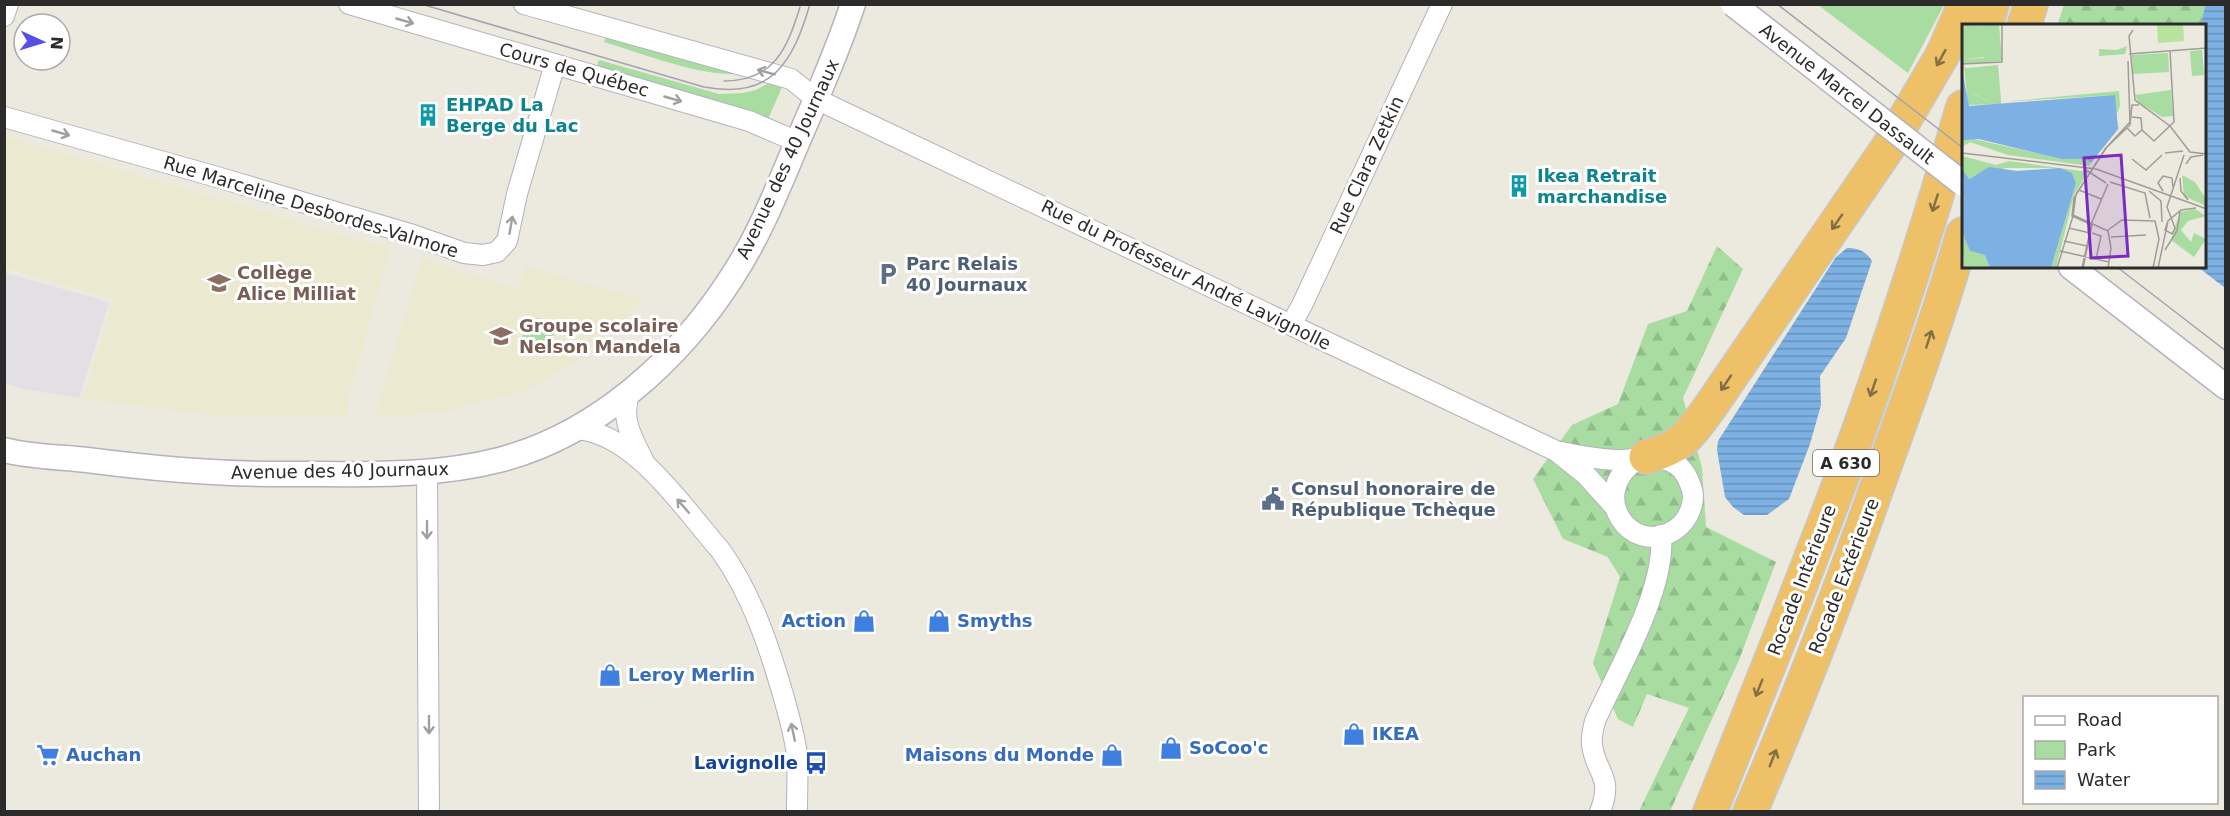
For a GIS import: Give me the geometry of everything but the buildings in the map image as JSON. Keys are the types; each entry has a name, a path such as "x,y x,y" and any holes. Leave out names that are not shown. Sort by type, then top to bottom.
{"highway":[{"path":"1641,459 1668,451 1680,444 1710,407 1889,146 1943,54 1965,4"},
{"path":"1987,24 1992,4"},
{"path":"2025,24 2031,4"},
{"name":"Rocade Intérieure","path":"1710,812 1820,536 1938,195 1962,111"},
{"name":"Rocade Extérieure","path":"1750,812 1793,710 1868,514 1908,402 1962,237"}],"street":[{"path":"4,16 8,4"},
{"name":"Cours de Québec","path":"349,4 749,121 798,142"},
{"path":"524,4 565,10 791,80 816,99"},
{"name":"Avenue des 40 Journaux","path":"4,450 191,472 238,474 427,472 500,460 534,449 577,429 630,391 687,338 734,274 773,200 835,56 852,4"},
{"name":"Rue Clara Zetkin","path":"1291,325 1302,306 1442,4"},
{"name":"Avenue Marcel Dassault","path":"1733,4 1962,182"},
{"name":"Rue Marceline Desbordes-Valmore","path":"4,117 218,177 410,234 471,255 483,255 497,252 507,241 517,194 555,64"},
{"name":"Rue du Professeur André Lavignolle","path":"816,99 1556,451 1586,475 1614,506"},
{"path":"2072,268 2226,387"},
{"path":"630,391 625,412 630,432 644,462"},
{"path":"577,429 590,430 615,441 644,462 721,551 744,588 776,669 795,740 797,812"},
{"name":"Avenue des 40 Journaux","path":"4,436 84,460"},
{"name":"Rue du Professeur André Lavignolle","path":"1556,451 1595,459 1641,459"},
{"path":"1660,457 1673,462 1690,482 1693,496 1691,509 1684,521 1674,530 1661,535 1649,536 1637,533 1619,517 1614,506 1617,479 1625,468 1641,459 1660,457"},
{"path":"427,472 429,812"},
{"path":"1600,812 1605,799 1606,786 1592,746 1592,733 1595,721 1643,618 1658,578 1662,547 1661,535"}],"shaded area":[{"name":"Collège Alice Milliat","path":"4,136 390,249 345,416 227,417 84,399 113,299 5,268"},
{"name":"Groupe scolaire Nelson Mandela","path":"422,258 518,289 525,266 641,299 628,315 572,365 524,391 447,411 383,417 375,414"},
{"path":"5,273 109,302 79,398 23,389 5,383"}],"green space":[{"path":"1818,5 1944,5 1908,73"},
{"path":"2064,5 2205,5 2201,24 2058,24"},
{"path":"607,34 742,73 710,72 673,64 604,42"},
{"path":"599,60 719,94 756,90 772,81 783,85 768,119 596,69"},
{"path":"1717,246 1743,269 1683,398 1702,468 1706,527 1776,562 1739,660 1670,811 1639,811 1689,708 1647,694 1633,727 1618,719 1593,663 1620,577 1608,557 1563,539 1533,479 1572,425 1618,404 1648,324 1687,311"},
{"path":"538,318 554,324 556,330 554,335 528,349 523,346 522,336 526,324"}],"water":[{"path":"2205,5 2225,5 2225,288 2199,268 2206,268 2206,24 2201,24"},
{"path":"1847,248 1861,251 1872,261 1846,338 1820,376 1821,405 1810,444 1789,499 1767,515 1744,515 1725,497 1717,450 1718,441 1836,257"}],"tram line":[{"path":"421,4 704,87 727,90 747,88 763,82 776,72 796,43 810,4"},
{"path":"1777,4 1962,147"},
{"path":"724,81 741,80 767,69 776,60 790,36 800,7"},
{"path":"2118,268 2226,351"}],"place":[{"name":"EHPAD La Berge du Lac","path":"428,115"},
{"name":"Ikea Retrait marchandise","path":"1519,186"},
{"name":"Parc Relais 40 Journaux","path":"888,274"},
{"name":"Collège Alice Milliat","path":"219,283"},
{"name":"Groupe scolaire Nelson Mandela","path":"501,336"},
{"name":"Consul honoraire de République Tchèque","path":"1273,499"},
{"name":"Action","path":"864,621"},
{"name":"Smyths","path":"939,621"},
{"name":"Leroy Merlin","path":"610,675"},
{"name":"IKEA","path":"1354,734"},
{"name":"SoCoo'c","path":"1171,748"},
{"name":"Auchan","path":"48,755"},
{"name":"Maisons du Monde","path":"1112,755"},
{"name":"Lavignolle","path":"816,763"}]}
